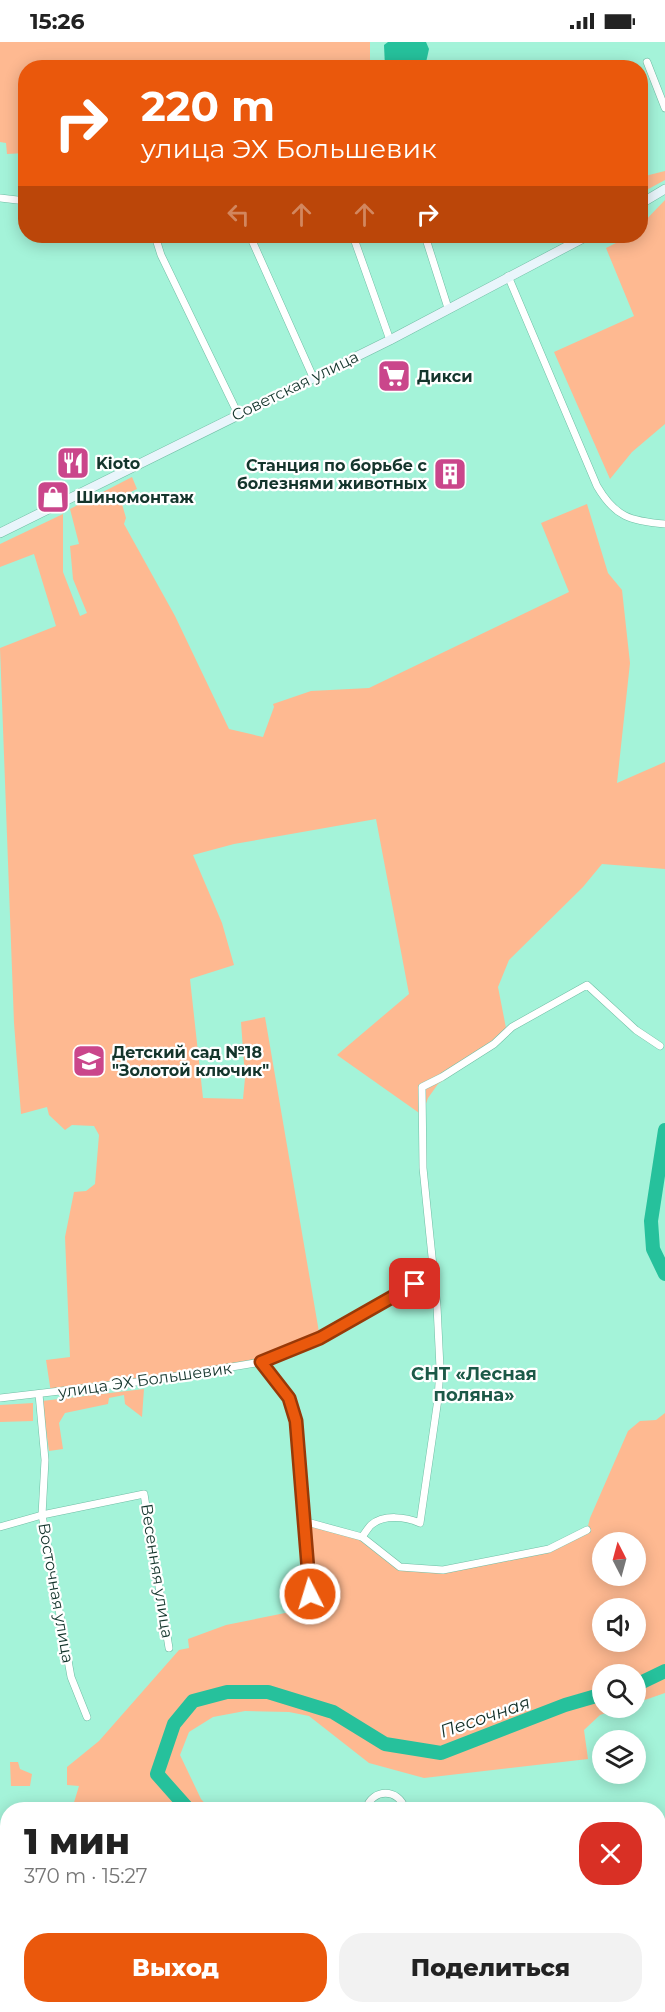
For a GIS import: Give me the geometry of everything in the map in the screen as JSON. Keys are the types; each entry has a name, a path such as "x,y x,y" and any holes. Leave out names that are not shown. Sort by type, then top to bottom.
{"main road":[{"path":"648,199 665,189"},
{"name":"Советская улица","path":"0,533 390,339 573,243"}],"street":[{"path":"648,67 665,108"},
{"path":"0,198 18,200"},
{"path":"157,243 238,414"},
{"path":"253,243 313,377"},
{"path":"356,243 390,339"},
{"path":"427,243 448,308"},
{"path":"508,276 597,486 609,505 638,522 665,524"},
{"path":"362,1537 371,1525 386,1518 412,1520 420,1523 438,1399 440,1368 437,1306 423,1167 422,1087 494,1044 512,1027 587,985 636,1030 660,1046"},
{"name":"улица ЭХ Большевик","path":"0,1398 154,1380 261,1362 320,1338 415,1284"},
{"path":"261,1362 289,1398 296,1421 312,1610"},
{"name":"Восточная улица","path":"39,1394 45,1460 42,1515 71,1677 87,1717"},
{"name":"Весенняя улица","path":"42,1515 144,1494 169,1648"},
{"path":"0,1527 42,1515"},
{"path":"307,1522 362,1537 400,1566 443,1570 549,1549 587,1530"},
{"path":"370,1802 372,1798 383,1792 396,1795 402,1802"}],"shaded area":[{"path":"0,42 370,42 370,60 18,60 18,153 7,154 6,143 0,142"},
{"path":"388,42 426,42 429,49 427,60 385,60 384,45"},
{"path":"665,171 665,180 648,189 648,175"},
{"path":"665,200 665,424 632,452 610,479 554,352 634,316 606,248 616,243 648,243 648,218"},
{"path":"132,477 137,489 120,497 126,518 124,524 175,616 229,729 263,737 274,707 273,704 311,691 369,688 569,592 541,523 587,504 608,573 622,590 630,663 617,783 665,762 665,869 602,864 583,887 509,960 498,987 506,1028 492,1049 438,1084 428,1098 422,1115 337,1055 409,994 376,819 234,844 193,855 222,923 234,965 190,979 203,1098 243,1099 245,1078 241,1022 265,1017 320,1338 261,1362 51,1393 46,1360 70,1357 65,1237 74,1192 86,1191 95,1184 99,1135 94,1126 72,1125 65,1130 49,1115 47,1107 21,1114 14,1023 0,648 56,626 34,554 0,567 0,544 63,514 63,572 80,616 87,613 73,579 70,546 79,544 70,509"},
{"path":"144,1389 142,1417 125,1404 124,1395 109,1398 108,1404 65,1413 59,1423 63,1449 49,1451 42,1401"},
{"path":"33,1403 33,1421 0,1422 0,1405"},
{"path":"665,1413 665,1693 646,1700 646,1664 592,1664 592,1718 597,1718 584,1730 588,1759 424,1778 369,1763 309,1716 289,1712 245,1711 213,1717 189,1732 180,1755 204,1802 74,1802 79,1786 67,1785 67,1767 99,1741 179,1650 189,1648 188,1639 226,1625 310,1608 304,1521 362,1537 400,1567 443,1570 549,1549 587,1530 590,1518 628,1431 640,1421 656,1420"},
{"path":"10,1762 18,1762 20,1769 32,1774 30,1786 11,1786"}],"waterway":[{"name":"Песочная","path":"665,1130 651,1221 653,1249 665,1274"},
{"name":"Песочная","path":"646,1680 665,1671"},
{"name":"Песочная","path":"182,1802 157,1774 174,1724 193,1701 227,1692 268,1692 333,1712 385,1744 441,1753 565,1705 592,1697"}],"place":[{"name":"Дикси","path":"394,376"},
{"name":"Kioto","path":"73,463"},
{"name":"Станция по борьбе с болезнями животных","path":"450,474"},
{"name":"Шиномонтаж","path":"53,497"},
{"name":"Детский сад №18 \"Золотой ключик\"","path":"89,1061"}],"district":[{"name":"СНТ «Лесная поляна»","path":"474,1384"}],"route":[{"path":"310,1594 296,1421 289,1398 261,1362 320,1338 415,1284"}]}
